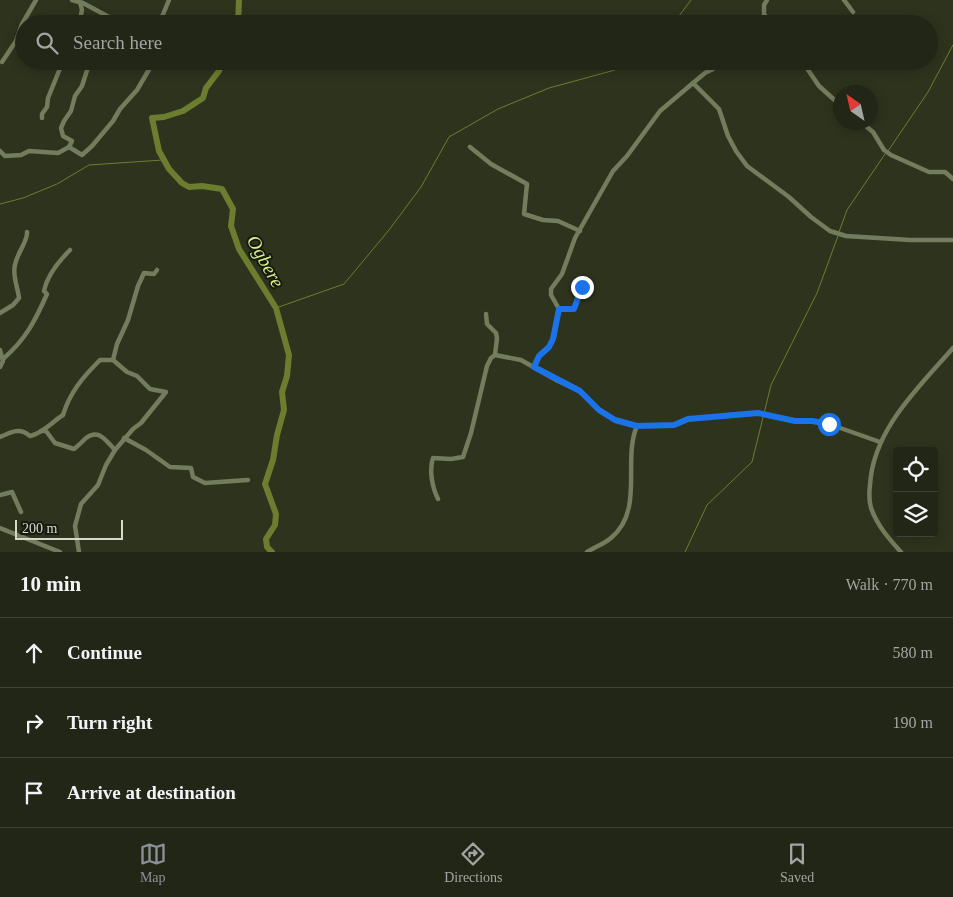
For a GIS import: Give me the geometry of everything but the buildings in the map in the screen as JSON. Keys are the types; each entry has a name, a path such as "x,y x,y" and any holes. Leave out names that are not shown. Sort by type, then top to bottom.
{"street":[{"path":"28,15 36,0"},
{"path":"163,15 169,0"},
{"path":"765,15 763,10 767,0"},
{"path":"844,0 854,12"},
{"path":"77,1 106,15"},
{"path":"77,1 82,10 81,15"},
{"path":"2,62 15,42"},
{"path":"42,118 59,70"},
{"path":"0,151 5,156 21,155 29,151 56,154 68,147 72,141 63,136 61,128 71,111 74,98 82,86 87,70"},
{"path":"68,147 82,155 92,146 113,121 120,109 138,90 149,70"},
{"path":"534,367 539,356 549,347 553,339 559,309 551,295 551,289 562,274 568,254 620,162 627,156 660,112 705,72 710,70"},
{"path":"808,70 819,86 833,99"},
{"path":"693,83 719,109 728,136 736,151 748,166 789,197 811,218 830,231 846,236 910,240 953,240"},
{"path":"871,130 884,150 892,155 929,172 945,172 953,179"},
{"path":"470,146 491,164 527,184 524,214 543,220 558,221 580,231"},
{"path":"0,313 13,305 19,298 14,267 18,251 28,238 27,232"},
{"path":"2,359 15,348 35,322 47,294 44,291 46,280 70,250"},
{"path":"114,360 117,344 128,320 144,273 154,274 157,270"},
{"path":"559,309 574,309 583,283"},
{"path":"438,499 434,492 430,466 433,458 451,459 463,457 471,433 487,366 495,355 496,333 487,324 486,314"},
{"path":"900,552 888,538 870,506 871,471 880,442 900,410 953,348"},
{"path":"0,350 2,359 0,367"},
{"path":"495,355 521,360 580,391 599,410 615,420 637,426 674,425 688,419 758,413 795,421 829,424 880,442"},
{"path":"0,437 16,430 25,432 30,436 38,434 63,415 68,400 82,377 100,360 114,360 127,372 137,376 150,389 166,392 141,423 114,450 98,485 81,504 75,526 79,552"},
{"path":"587,552 610,539 623,525 629,511 632,437 637,426"},
{"path":"41,431 46,431 54,443 74,449 88,436 101,435 114,450"},
{"path":"124,438 146,450 170,467 191,468 193,476 205,483 248,480"},
{"path":"0,495 12,492 21,512"},
{"path":"0,528 44,549 60,552"}],"waterway":[{"name":"Ogbere","path":"238,15 239,0"},
{"path":"680,15 691,0"},
{"path":"888,151 928,92 953,45"},
{"name":"Ogbere","path":"219,70 206,88 203,98 183,111 164,117 152,118 159,151 169,169 182,183 189,187 202,186 222,189 233,209 231,226 239,249 276,308 289,355 287,376 282,392 284,410 273,460 265,484 276,514 275,525 266,539 267,547 272,552"},
{"path":"276,308 344,284 389,230 421,187 449,137 498,109 549,88 615,70"},
{"path":"839,232 847,210 885,154"},
{"path":"0,204 23,198 57,184 89,165 163,160"},
{"path":"685,552 707,505 752,462 771,385 817,293 838,236"}],"route":[{"path":"582,287 574,309 559,309 553,339 549,347 539,356 534,367 580,391 599,410 615,420 637,426 674,425 688,419 758,413 795,421 829,424"}]}
